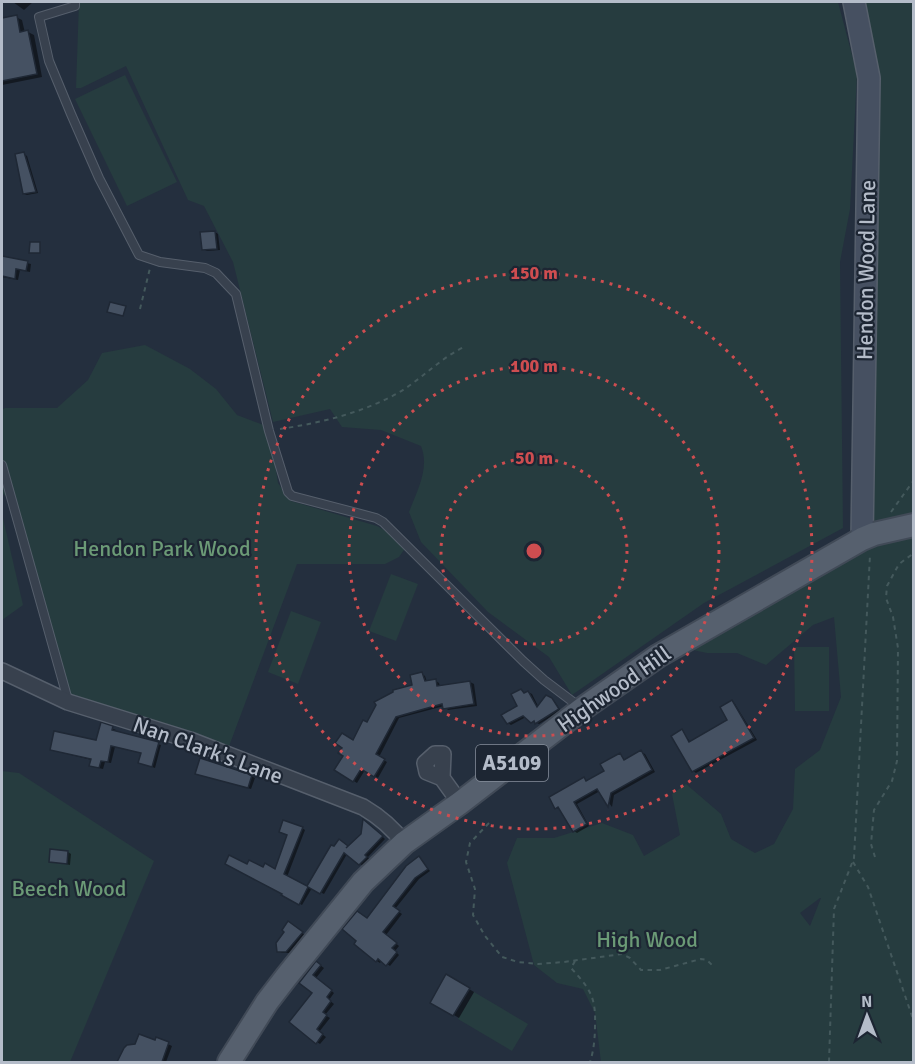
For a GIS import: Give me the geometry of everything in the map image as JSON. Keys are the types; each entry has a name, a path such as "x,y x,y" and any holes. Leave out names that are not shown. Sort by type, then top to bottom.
{"main road":[{"name":"Hendon Wood Lane","path":"854,2 868,78 868,537"},
{"name":"A5109","path":"868,537 914,525"},
{"name":"Highwood Hill","path":"229,1062 267,1002 287,976 363,882 405,843 582,709 658,656 868,537"}],"street":[{"name":"Nan Clark's Lane","path":"2,670 68,702 190,740 363,807 381,818 405,843"},
{"path":"442,778 460,803"}],"lane":[{"path":"75,2 75,6 39,17 49,61 99,178 139,255 205,268 216,273 236,294 285,487 292,496 376,518 383,522 543,680 582,709"},
{"path":"2,465 68,702"}],"path":[{"path":"140,309 152,259"},
{"path":"269,431 313,424 368,406 398,393 454,351 465,346"},
{"path":"829,1062 834,909 853,862 871,554 868,537 914,480"},
{"path":"874,857 871,844 874,810 892,781 897,760 898,648 886,598 887,586 899,564 914,553"},
{"path":"489,823 470,843 466,862 474,884 473,915 478,926 502,957 509,960 538,963 575,961 622,954 630,958 641,970 660,970 700,959 706,960 714,967"},
{"path":"853,862 868,887 914,1022"},
{"path":"575,961 571,968 595,1002 594,1051 590,1062"}],"green space":[{"path":"79,2 838,2 857,74 850,209 840,262 843,528 704,603 572,695 549,657 488,612 421,542 409,512 423,471 421,446 381,430 342,427 330,409 273,422 233,262 204,206 188,200 126,66 81,88 76,88"},
{"name":"High Wood","path":"854,2 913,2 913,1062 601,1062 595,1013 583,989 557,983 534,965 507,863 517,838 554,838 602,823 633,835 644,856 680,835 672,794 686,784 721,814 731,839 755,853 774,844 793,809 795,769 820,750 841,697 834,617 813,625 766,665 737,653 707,653 688,649 856,548 869,78","holes":["821,898 810,926 800,913"]},
{"path":"125,75 177,182 127,206 75,99"},
{"name":"Hendon Park Wood","path":"145,345 190,369 216,389 237,415 269,427 278,483 291,501 377,526 394,535 406,547 399,557 385,564 297,564 225,757 68,702 11,501 2,493 2,410 5,408 57,408 88,380 102,353"},
{"path":"2,514 23,605 2,620"},
{"path":"391,574 418,584 396,641 369,631"},
{"path":"291,611 321,622 298,684 268,672"},
{"path":"794,647 829,647 829,711 795,711"},
{"name":"Beech Wood","path":"2,771 19,773 154,861 70,1062 2,1062"},
{"path":"474,992 528,1024 512,1051 458,1019"}],"building":[{"path":"17,15 20,32 28,30 37,74 2,81 2,18"},
{"path":"24,152 36,192 23,194 15,154"},
{"path":"215,231 217,249 202,250 200,232"},
{"path":"30,242 40,242 40,253 29,253"},
{"path":"2,256 28,261 26,271 16,269 15,279 2,276"},
{"path":"110,302 126,306 123,316 107,312"},
{"path":"422,672 425,681 436,679 437,686 470,681 474,704 443,709 442,704 396,717 376,754 385,759 374,777 361,769 353,782 334,770 343,756 338,753 342,748 335,743 342,733 353,740 363,720 367,722 376,705 374,702 393,690 412,685 410,675"},
{"path":"521,689 524,693 528,691 537,707 546,695 552,698 559,709 535,724 534,721 531,723 523,716 507,724 501,715 517,706 511,694"},
{"path":"732,700 754,738 692,772 671,736 682,729 689,742 727,720 720,707"},
{"path":"101,722 113,726 112,730 159,742 152,767 138,763 141,753 111,746 108,762 101,761 99,768 89,766 91,759 50,750 54,731 96,740"},
{"path":"641,750 652,770 611,793 608,807 597,789 574,802 587,824 573,832 558,807 555,809 549,797 584,777 586,781 604,771 600,764 620,753 624,760"},
{"path":"200,758 252,775 248,788 195,774"},
{"path":"363,819 383,836 359,865 344,853 320,894 308,887 299,905 225,864 229,855 247,864 249,860 263,867 265,863 275,869 287,835 279,832 283,820 303,827 284,874 307,886 331,845 334,846 339,839 348,846 346,848 361,834"},
{"path":"50,849 68,851 67,864 49,862"},
{"path":"419,856 428,869 415,878 393,906 400,911 383,932 397,943 392,948 397,952 386,966 378,959 376,962 354,944 356,941 342,929 357,911 367,918 406,866"},
{"path":"288,921 303,932 286,952 277,952 276,943"},
{"path":"316,961 321,965 313,975 332,990 327,997 331,1001 323,1012 327,1015 317,1029 323,1034 316,1044 289,1022 312,993 299,983"},
{"path":"446,974 470,988 453,1016 430,1003"},
{"path":"139,1034 169,1042 162,1062 117,1062 124,1048 135,1044"}]}
